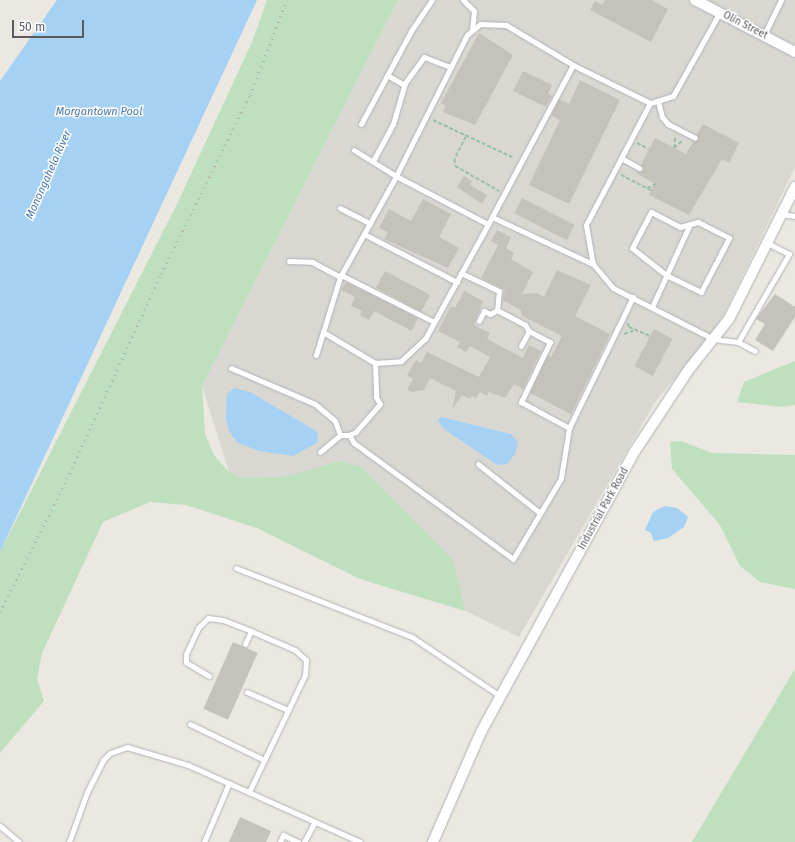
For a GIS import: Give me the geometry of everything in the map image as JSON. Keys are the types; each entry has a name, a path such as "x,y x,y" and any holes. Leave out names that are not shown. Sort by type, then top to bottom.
{"street":[{"name":"Olin Street","path":"695,0 795,52"},
{"name":"Industrial Park Road","path":"433,842 481,732 635,451 665,403 728,319 795,187"}],"lane":[{"path":"361,124 387,76 432,0"},
{"path":"463,0 474,11 472,30"},
{"path":"764,35 781,0"},
{"path":"593,264 586,225 650,103 673,96 720,12"},
{"path":"316,355 341,276 396,176 467,35 472,30 480,24 506,25 573,65 650,103"},
{"path":"372,161 393,124 404,85 424,57 450,68"},
{"path":"323,332 375,363 402,361 425,339 573,65"},
{"path":"387,76 404,85"},
{"path":"658,100 662,117 676,128 695,138"},
{"path":"354,150 396,176 488,224"},
{"path":"621,158 639,168"},
{"path":"340,208 370,223"},
{"path":"650,212 680,227 698,222 729,238 701,292 666,275 632,248 650,212"},
{"path":"781,214 795,216"},
{"path":"492,217 593,264 613,288 713,339 738,342 755,351"},
{"path":"652,307 690,224"},
{"path":"364,234 456,282"},
{"path":"738,342 790,254 767,243"},
{"path":"289,261 312,262 434,322"},
{"path":"461,273 499,291 497,310"},
{"path":"349,435 354,443 513,559 561,478 569,428 633,297"},
{"path":"479,321 484,311 490,314 497,310"},
{"path":"497,310 525,325 529,331 550,342 521,402 569,428"},
{"path":"521,346 529,331"},
{"path":"320,452 340,435 349,435 356,432 380,404 376,397 375,363"},
{"path":"231,368 315,404 335,421 340,435"},
{"path":"478,464 540,513"},
{"path":"236,568 412,637 500,696"},
{"path":"209,676 186,662 186,654 198,628 208,618 223,620 251,631 295,650 306,660 305,674 249,792"},
{"path":"245,644 251,631"},
{"path":"247,692 288,710"},
{"path":"190,724 264,760"},
{"path":"70,842 97,770 110,753 119,748 141,749 229,783 314,823 360,842"},
{"path":"204,842 229,783"},
{"path":"304,842 314,823"},
{"path":"0,826 19,842"},
{"path":"280,842 283,835 298,842"}],"path":[{"path":"426,117 522,160"},
{"path":"676,128 674,148 688,134"},
{"path":"466,136 455,159 455,166 504,194"},
{"path":"635,142 649,149"},
{"path":"619,174 651,190"},
{"path":"647,188 656,184"},
{"path":"625,314 629,327 650,336"}],"shaded area":[{"path":"398,0 795,0 795,167 717,329 655,402 519,637 238,500 202,386"}],"green space":[{"path":"267,0 398,0 202,386 205,434 214,455 229,472 240,478 285,477 340,461 361,467 453,560 465,611 360,579 257,528 186,505 150,502 103,522 42,653 37,679 44,701 0,753 0,552 178,202 252,42"},
{"path":"795,361 795,405 782,407 737,402 744,382"},
{"path":"681,441 712,453 795,455 795,589 760,582 740,566 720,525 672,469 670,442"},
{"path":"795,669 795,842 692,842"}],"water":[{"name":"Morgantown Pool","path":"57,0 257,0 0,552 0,81"},
{"path":"235,388 252,393 311,428 317,432 318,442 293,456 259,451 238,443 230,433 226,419 227,394"},
{"path":"441,417 511,434 518,442 515,454 507,464 497,465 444,429 438,421"},
{"path":"665,506 677,508 688,517 684,527 668,538 654,541 651,533 645,530 653,512"}],"building":[{"path":"605,0 651,0 668,9 651,42 590,10 595,1 602,5"},
{"path":"479,33 513,55 475,125 443,112 446,106 441,103"},
{"path":"523,71 552,85 548,94 552,96 546,107 513,91"},
{"path":"580,80 620,100 569,204 529,185 560,120 551,115 559,99 569,104"},
{"path":"703,124 739,143 729,163 722,159 689,215 649,195 654,183 636,173 643,170 641,165 655,138 686,154 693,142 698,140 697,135"},
{"path":"464,176 472,181 470,185 487,195 482,204 457,187"},
{"path":"522,198 575,225 567,240 514,213"},
{"path":"423,199 451,214 439,237 459,248 448,268 384,239 388,232 379,228 389,209 411,221"},
{"path":"497,230 511,237 506,248 514,253 511,259 533,272 522,294 537,293 544,297 557,270 591,285 575,316 610,334 571,414 530,393 548,355 551,357 562,336 522,316 521,310 502,300 505,290 481,278 498,245 491,241"},
{"path":"385,271 430,295 421,312 376,288"},
{"path":"346,282 418,318 412,331 374,311 369,320 360,315 362,311 351,306 355,297 341,290"},
{"path":"464,291 483,301 474,325 490,333 487,339 523,358 529,345 541,351 523,389 514,384 505,398 489,392 487,396 480,392 476,398 472,396 470,399 462,395 452,410 456,391 430,378 424,390 412,392 407,390 413,379 407,375 416,360 421,363 427,352 479,377 490,357 470,346 466,352 457,347 460,342 438,331 451,306 455,308"},
{"path":"775,294 795,307 795,317 773,351 755,340 765,324 756,319"},
{"path":"654,329 673,339 653,376 634,366"},
{"path":"233,642 258,653 228,720 203,709"},
{"path":"240,817 271,831 266,842 229,842"}],"railway":[{"path":"0,612 67,479 161,274 250,95 287,0"}],"water label":[{"name":"Monongahela River","path":"49,175"}]}
